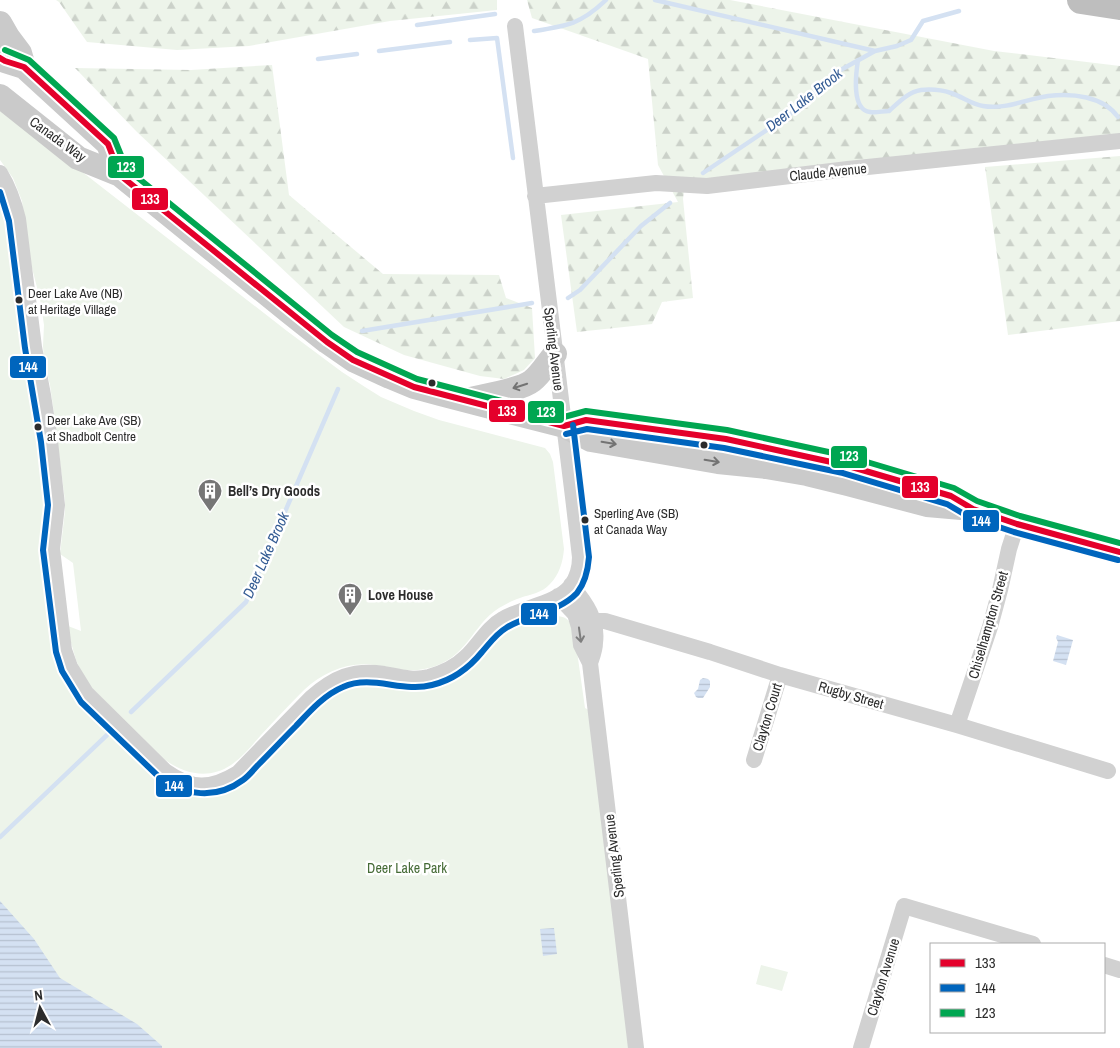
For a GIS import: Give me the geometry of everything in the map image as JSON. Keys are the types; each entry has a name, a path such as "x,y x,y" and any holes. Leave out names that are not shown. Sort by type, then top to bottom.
{"highway":[{"path":"1081,0 1120,6"}],"main road":[{"path":"0,23 20,53 24,67"},
{"name":"Canada Way","path":"0,58 5,62 24,67 108,144 120,175"},
{"name":"Canada Way","path":"0,96 78,158 120,175 327,342 353,360 390,378 414,387 564,426 586,420 726,439 845,465 951,496 973,510 1017,524 1120,552"},
{"path":"465,400 530,383 555,354"}],"street":[{"name":"Sperling Avenue","path":"515,26 580,557 580,566 571,585 584,601 594,621 595,644 590,663"},
{"name":"Claude Avenue","path":"535,196 656,183 707,186 839,170 1120,141"},
{"path":"0,173 10,189 18,219 34,347 44,395 57,505 52,549 64,650 70,667 86,693 165,771 175,778 191,784 206,785 222,782 238,773 311,698 322,688 334,681 356,673 369,672 415,679 442,673 466,657 485,634 503,618 558,596 564,593 571,585"},
{"name":"Chiselhampton Street","path":"956,725 990,627 1008,549 1017,524"},
{"name":"Sperling Avenue","path":"558,596 575,614 581,644 590,663 636,1048"},
{"name":"Rugby Street","path":"594,621 605,621 780,675 1108,771"},
{"name":"Clayton Court","path":"754,760 780,675"},
{"name":"Clayton Avenue","path":"861,1048 904,906 1030,943"},
{"path":"1105,965 1120,970"}],"green space":[{"path":"56,0 497,0 497,10 390,21 249,46 177,50 87,42"},
{"path":"527,0 730,0 994,51 1120,66 1120,135 685,183 683,199 693,298 662,302 652,324 577,332 561,215 678,202 658,165 648,59 532,18"},
{"path":"272,65 289,195 383,274 499,275 506,298 532,308 535,358 524,370 504,379 480,376 404,355 344,327 137,132 75,68 191,70"},
{"path":"0,108 287,331 342,372 381,397 439,420 545,448 553,462 564,549 563,559 556,577 547,587 540,591 499,608 490,615 461,649 442,663 429,668 410,670 369,665 349,666 321,677 304,690 247,751 223,770 205,774 196,773 179,768 164,759 90,686 76,660 70,639 68,626 81,631 73,563 60,554 65,501 50,385 44,360 44,325 32,268 22,201 13,178 0,160"},
{"path":"1120,156 1120,321 1008,335 985,167"},
{"name":"Deer Lake Park","path":"0,188 6,201 10,219 26,353 38,406 49,495 49,515 45,544 65,674 71,686 85,704 170,786 186,794 209,796 234,787 321,698 338,689 355,682 367,681 408,688 423,688 437,685 450,680 462,672 491,640 509,626 523,621 546,617 563,617 569,621 574,630 585,708 589,710 629,1048 0,1048"},
{"path":"761,965 788,972 782,991 756,984"}],"water":[{"path":"1057,635 1073,640 1066,665 1053,661 1058,642"},
{"path":"703,678 710,681 710,687 703,698 698,698 694,693 698,689 700,680"},
{"path":"0,901 34,939 60,978 137,1024 162,1048 0,1048"},
{"path":"554,928 557,954 543,956 540,929"}],"waterway":[{"path":"534,31 573,23 589,14 606,0"},
{"path":"655,0 875,51"},
{"name":"Deer Lake Brook","path":"703,173 789,115 837,72 875,51 897,46 911,40 923,21 959,11"},
{"path":"417,25 495,14"},
{"path":"470,40 497,38 513,158"},
{"path":"379,51 450,42"},
{"path":"318,59 357,54"},
{"path":"858,60 857,98 864,110 870,112 889,111 904,98 921,90 940,90 975,104 991,107 999,107 1040,97 1077,96 1096,100 1104,104 1118,117"},
{"name":"Deer Lake Brook","path":"568,298 580,290 641,226 670,203"},
{"name":"Deer Lake Brook","path":"362,331 532,303"},
{"name":"Deer Lake Brook","path":"131,712 246,602 338,389"},
{"name":"Deer Lake Brook","path":"0,837 107,735"}],"transit line":[{"name":"123","path":"5,50 29,60 114,138 127,170 332,335 357,352 417,379 564,417 586,411 727,430 847,456 954,488 977,501 1020,516 1120,543"},
{"name":"133","path":"0,58 24,67 108,144 120,175 327,342 353,360 414,387 564,426 586,420 726,439 845,465 951,496 973,509 1017,524 1120,552"},
{"name":"144","path":"0,192 9,221 25,348 41,442 48,505 43,550 56,652 62,671 81,702 159,777 179,788 190,792 211,793 233,786 247,777 312,709 336,690 365,682 421,687 447,680 460,673 472,663 502,630 524,619 561,605 577,593 586,576 589,557 573,425"},
{"name":"144","path":"566,434 587,429 724,448 843,473 947,504 969,517 1014,532 1118,560"}],"place":[{"name":"Deer Lake Ave (NB) at Heritage Village","path":"19,300"},
{"name":"Deer Lake Ave (SB) at Shadbolt Centre","path":"38,427"},
{"name":"Bell’s Dry Goods","path":"210,512"},
{"name":"Sperling Ave (SB) at Canada Way","path":"585,520"},
{"name":"Love House","path":"350,616"}]}
